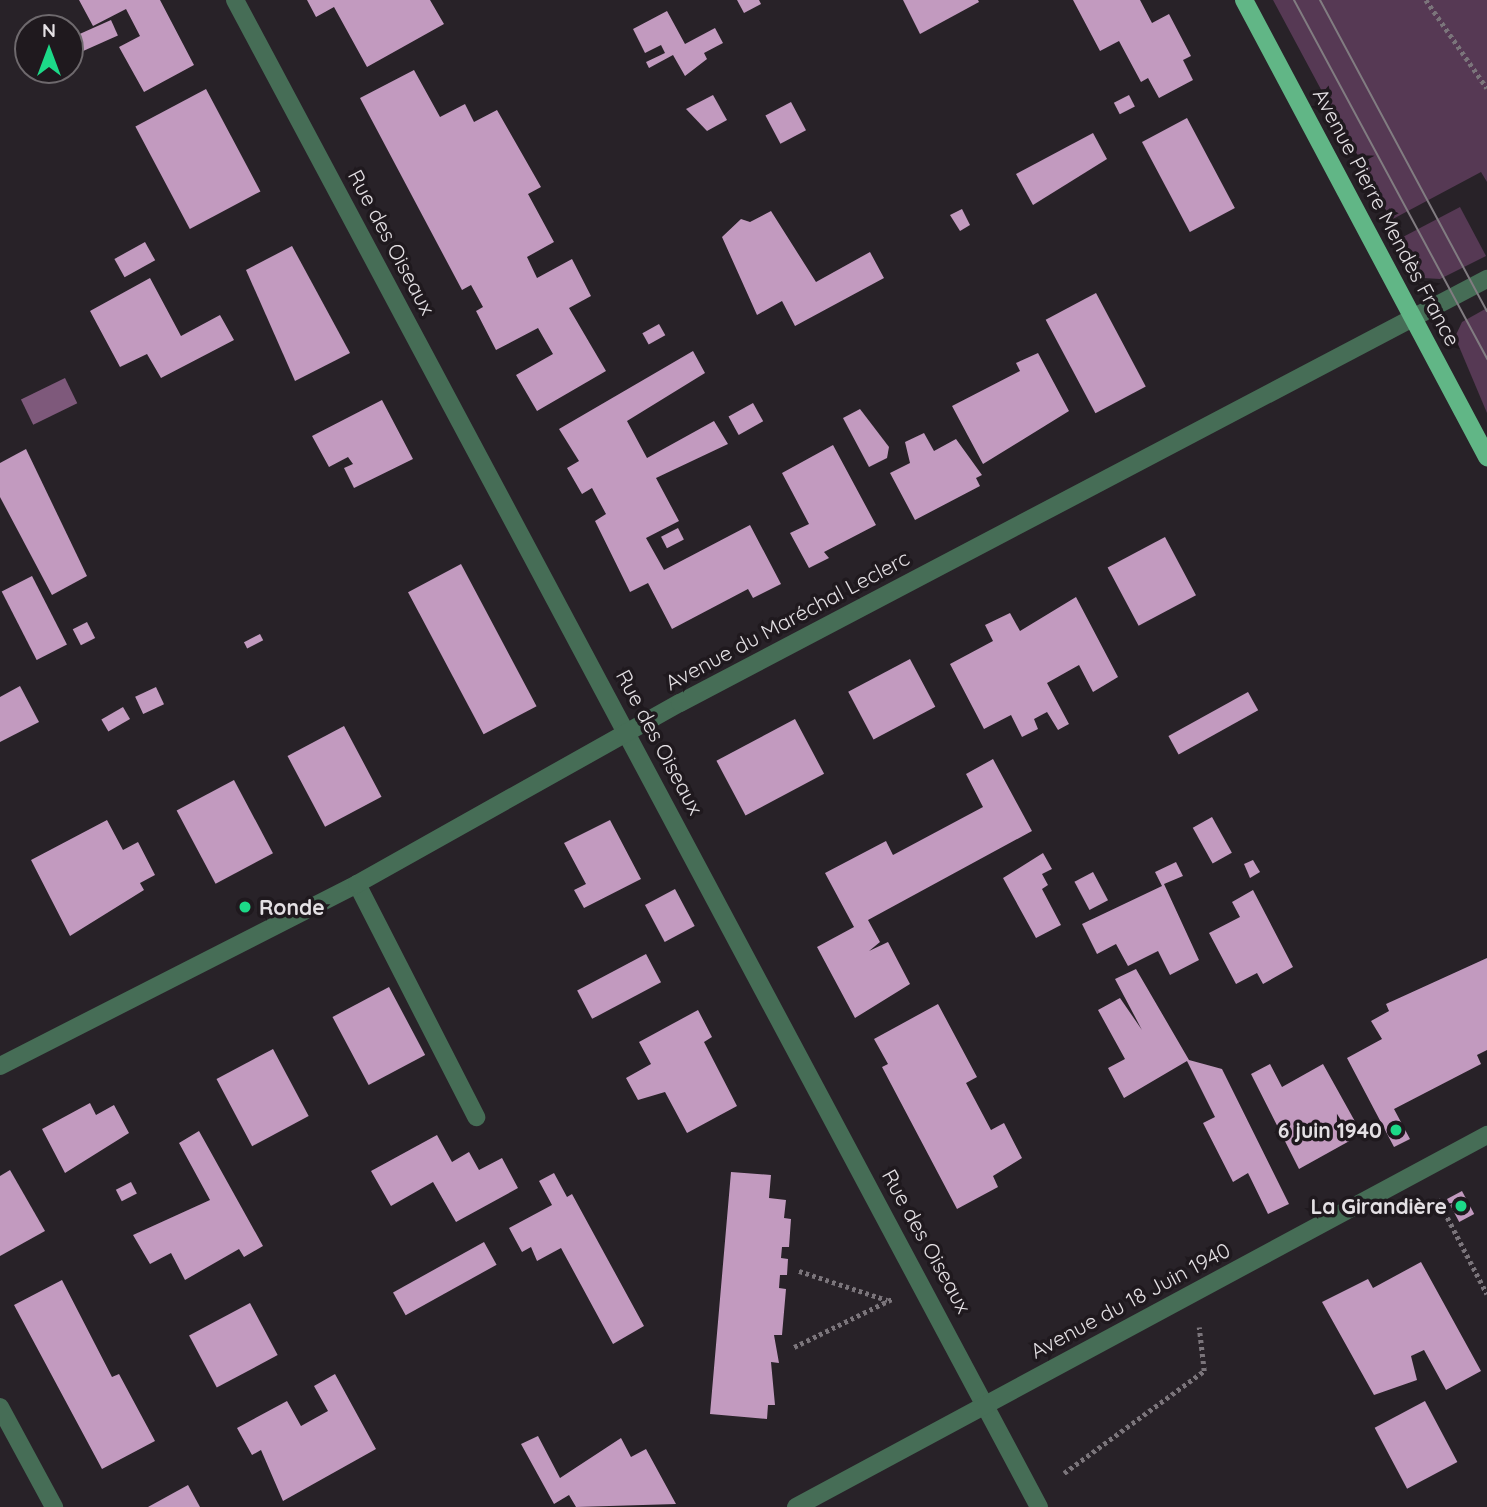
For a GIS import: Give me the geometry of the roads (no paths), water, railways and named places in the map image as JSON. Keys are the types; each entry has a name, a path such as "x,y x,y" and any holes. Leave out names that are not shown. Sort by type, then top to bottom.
{"main road":[{"name":"Avenue Pierre Mendès France","path":"1244,0 1415,316 1487,457"}],"street":[{"name":"Rue des Oiseaux","path":"235,0 626,733 961,1352 984,1407 1039,1507"},
{"name":"Avenue du Maréchal Leclerc","path":"0,1066 357,884 626,733 1487,279"},
{"path":"357,884 476,1117"},
{"name":"Avenue du 18 Juin 1940","path":"796,1507 1487,1135"},
{"path":"0,1407 54,1507"}],"tram line":[{"path":"1294,0 1487,359"},
{"path":"1320,0 1487,311"}],"place":[{"name":"Ronde","path":"245,907"},
{"name":"6 juin 1940","path":"1396,1130"},
{"name":"La Girandière","path":"1461,1206"}]}
